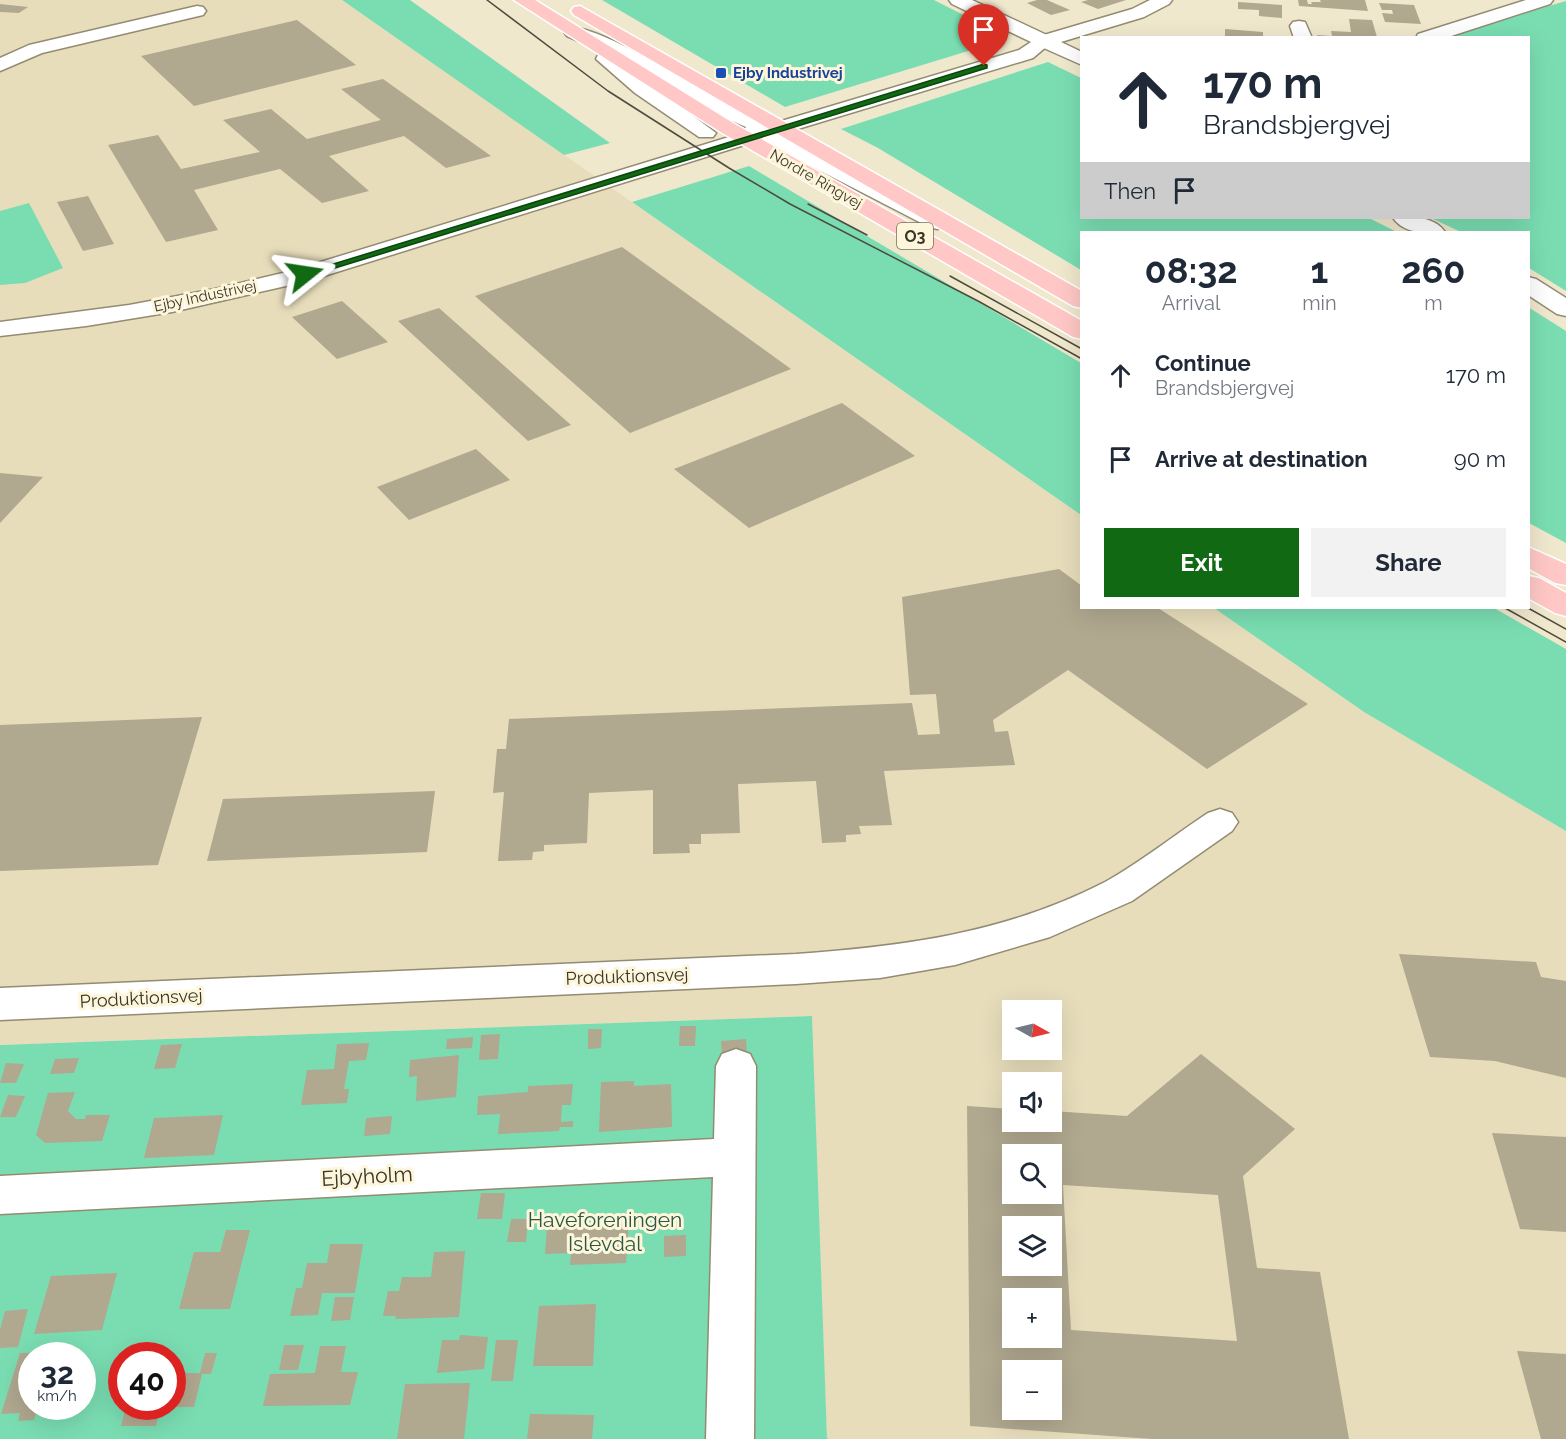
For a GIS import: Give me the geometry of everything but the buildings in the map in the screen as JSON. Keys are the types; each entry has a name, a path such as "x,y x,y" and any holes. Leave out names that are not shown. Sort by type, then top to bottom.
{"main road":[{"path":"523,0 571,31"},
{"name":"Nordre Ringvej","path":"561,0 742,128 1080,331"},
{"name":"Nordre Ringvej","path":"785,129 1080,300"},
{"path":"1530,557 1566,576"},
{"path":"1530,586 1566,606"}],"street":[{"path":"958,0 1080,58"},
{"path":"742,128 1009,46 1044,41 1138,13 1163,0"},
{"path":"1431,36 1545,0"},
{"path":"0,65 36,49 197,11"},
{"path":"571,31 642,89 742,128 978,241"},
{"path":"571,31 663,73 742,128"},
{"name":"Ejby Industrivej","path":"397,224 742,128 785,129 1026,54 1044,41"},
{"name":"Ejby Industrivej","path":"0,329 130,312 287,279 742,128"},
{"path":"1406,219 1432,231"},
{"path":"1530,285 1566,309"},
{"name":"Produktionsvej","path":"0,1004 784,970 880,963 955,950 1037,927 1119,891 1220,822"},
{"path":"730,1439 736,1066"},
{"name":"Ejbyholm","path":"0,1195 733,1157"}],"shaded area":[{"path":"0,0 342,0 1080,514 1080,609 1215,609 1364,712 1566,831 1566,1439 827,1439 811,1016 0,1045"}],"green space":[{"path":"342,0 410,0 610,143 564,155"},
{"path":"602,0 934,0 995,31 991,44 785,107"},
{"path":"1566,1 1566,291 1530,269 1530,231 1459,231 1433,219 1530,219 1530,36 1446,36"},
{"path":"1048,62 1080,78 1080,219 1371,219 1395,231 1080,231 1080,269 878,148 841,129"},
{"path":"749,166 1080,362 1080,514 632,202"},
{"path":"29,203 63,268 25,283 0,285 0,211"},
{"path":"1530,308 1566,331 1566,543 1530,524"},
{"path":"1215,609 1496,609 1566,649 1566,831 1364,712"},
{"name":"Haveforeningen Islevdal","path":"812,1016 827,1438 829,1439 0,1439 0,1045"}],"tram line":[{"path":"487,0 608,91 729,168 790,204 978,301 1080,358"},
{"path":"808,204 867,235"},
{"path":"950,276 1080,348"},
{"path":"1507,609 1566,642"},
{"path":"1530,609 1566,629"}],"place":[{"name":"Ejby Industrivej","path":"721,73"}],"route":[{"path":"305,274 692,154 785,129 984,66"}]}
